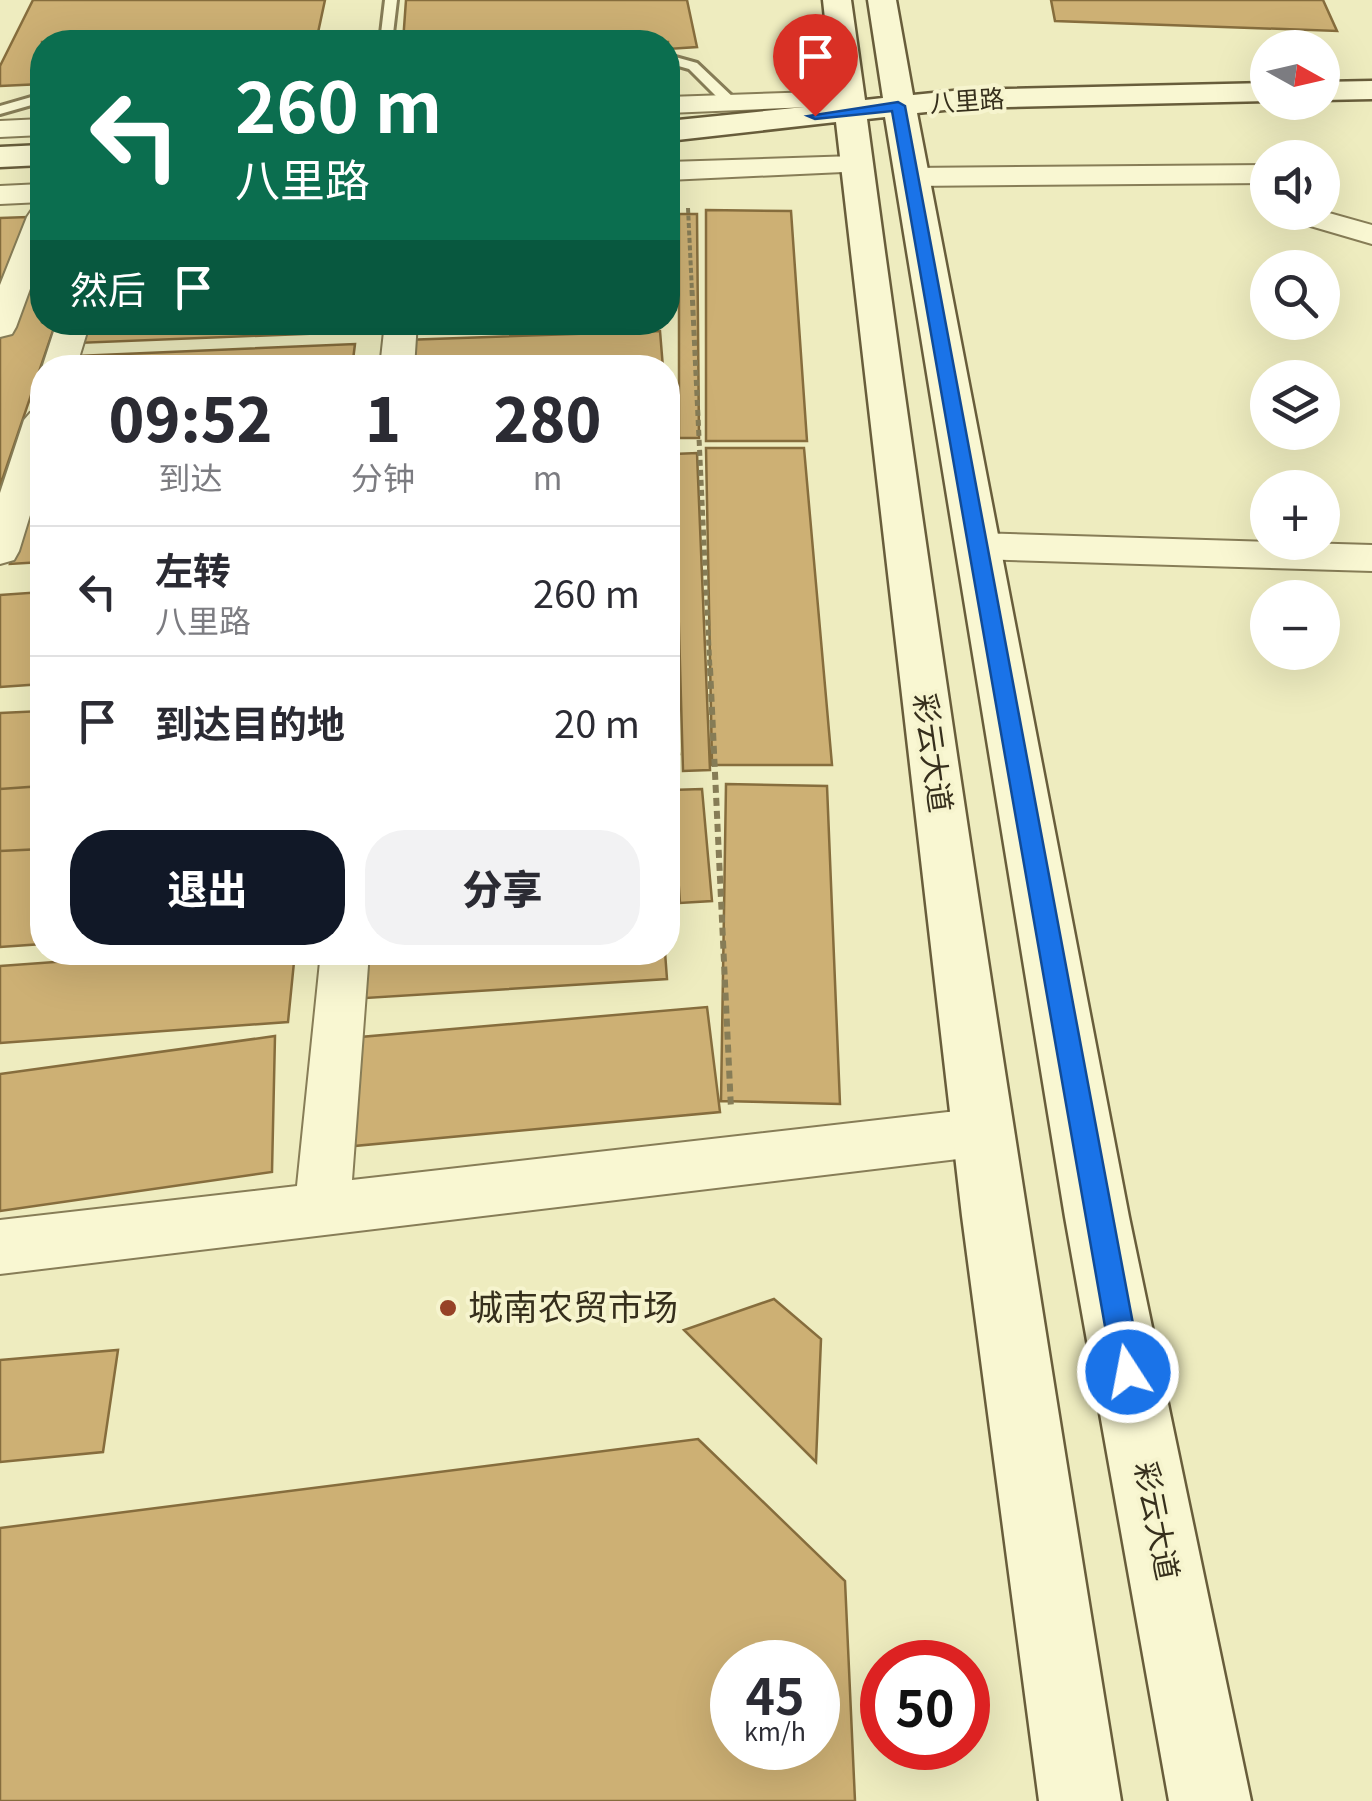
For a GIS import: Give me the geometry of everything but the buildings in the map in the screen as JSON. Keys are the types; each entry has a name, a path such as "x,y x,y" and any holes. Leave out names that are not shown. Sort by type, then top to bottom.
{"main road":[{"name":"彩云大道","path":"837,0 865,105 910,177 1097,1217 1210,1801"},
{"name":"彩云大道","path":"882,0 855,165 982,1132 1080,1801"},
{"path":"1340,91 1372,90"},
{"name":"八里路","path":"680,130 865,105 1250,92"},
{"path":"0,157 30,156"}],"street":[{"path":"680,104 865,105"},
{"path":"0,128 30,127"},
{"path":"680,171 855,165"},
{"path":"910,177 1250,174"},
{"path":"0,194 30,193"},
{"path":"1340,226 1372,235"},
{"path":"0,327 30,248"},
{"path":"0,551 30,457"},
{"path":"975,546 1372,558"},
{"path":"322,1209 344,965"},
{"path":"0,1246 982,1132"}],"lane":[{"path":"388,30 392,0"},
{"path":"680,63 692,66 732,102"},
{"path":"0,110 30,101"}],"path":[{"path":"680,223 734,1161"}],"place":[{"name":"城南农贸市场","path":"448,1308"}],"route":[{"path":"815,116 898,106 1128,1372"}]}
